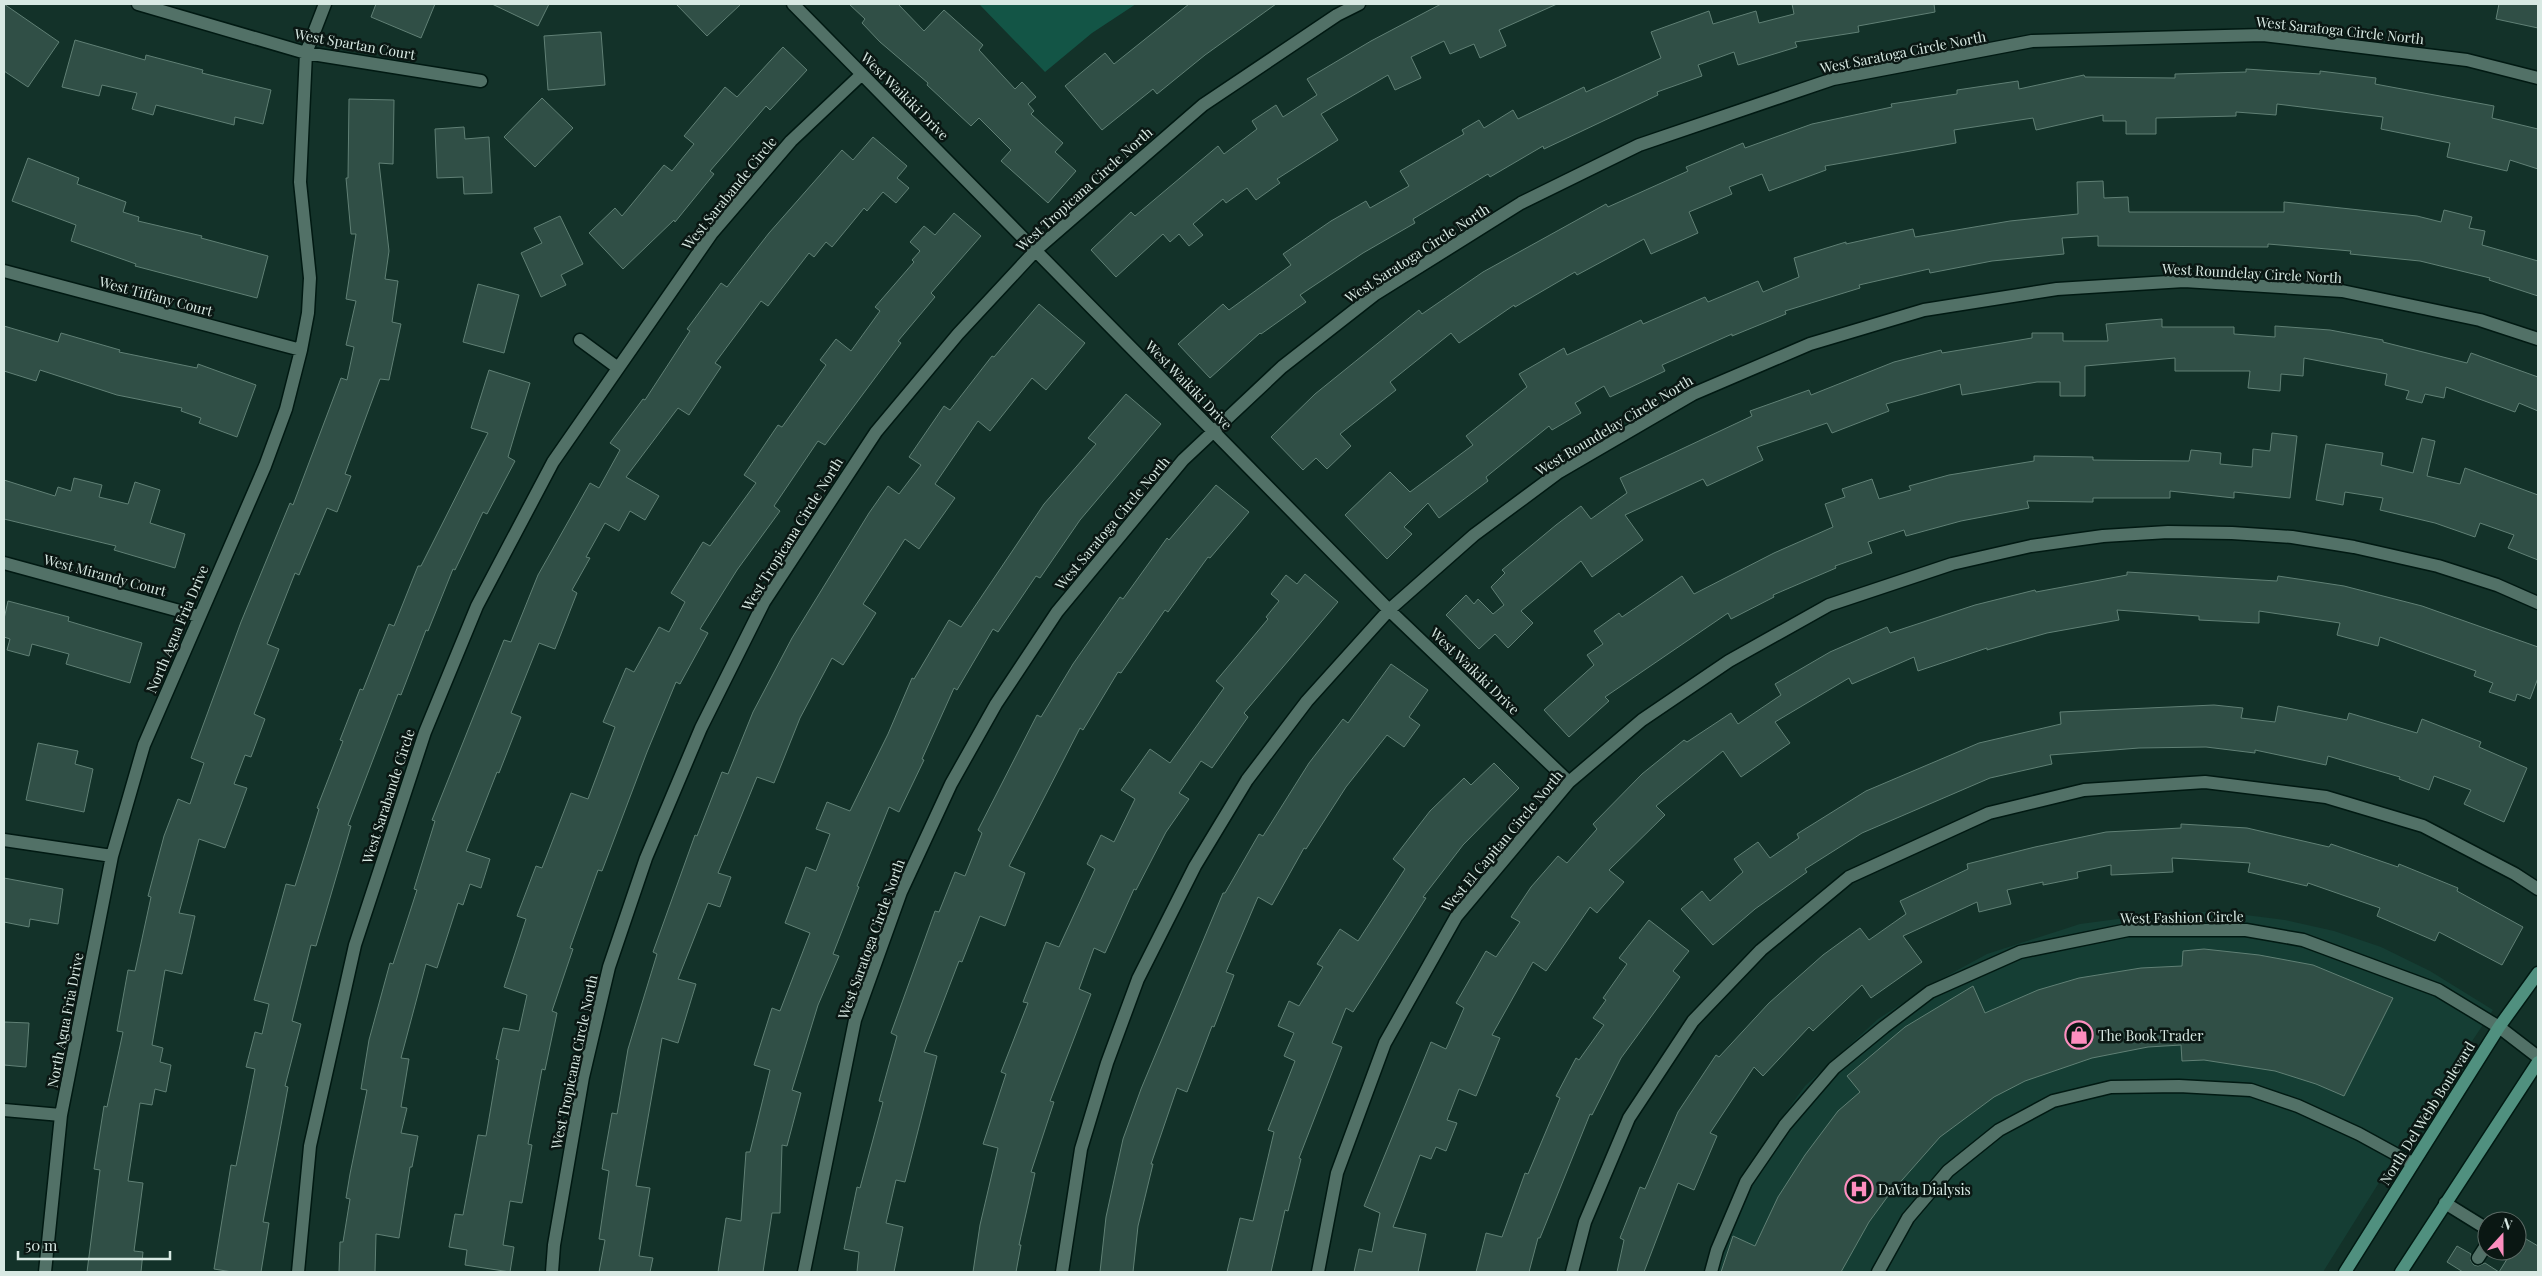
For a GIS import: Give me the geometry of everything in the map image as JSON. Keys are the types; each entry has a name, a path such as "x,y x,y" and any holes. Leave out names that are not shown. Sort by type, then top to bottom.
{"street":[{"name":"West Spartan Court","path":"138,4 306,53 481,81"},
{"name":"North Agua Fria Drive","path":"46,1272 61,1115 112,856 144,744 198,616 265,466 286,409 300,350 308,313 310,278 300,182 306,53 324,4"},
{"name":"West Waikiki Drive","path":"793,4 1037,249 1213,432 1389,610 1569,782"},
{"name":"West Tropicana Circle North","path":"552,1272 554,1245 583,1077 609,967 646,858 701,728 764,602 876,432 958,334 1037,249 1203,105 1337,15 1359,4"},
{"name":"West Saratoga Circle North","path":"804,1272 855,1020 901,892 951,784 996,704 1057,612 1183,460 1282,367 1374,295 1521,203 1639,146 1833,79 2032,41 2263,35 2467,60 2538,78"},
{"name":"West Sarabande Circle","path":"298,1272 310,1146 355,945 425,732 477,606 553,462 712,233 791,141 862,74"},
{"name":"West Tiffany Court","path":"4,271 300,350"},
{"name":"West Roundelay Circle North","path":"1062,1272 1081,1149 1107,1063 1138,979 1195,866 1247,780 1307,700 1389,610 1474,535 1560,472 1693,394 1810,344 1924,310 2057,288 2184,281 2342,290 2480,320 2538,339"},
{"path":"580,340 618,368"},
{"name":"West El Capitan Circle North","path":"1318,1272 1337,1173 1385,1043 1456,917 1569,782 1642,720 1729,662 1829,605 1952,564 2031,546 2103,536 2168,532 2232,533 2292,537 2438,566 2497,585 2538,603"},
{"name":"West Mirandy Court","path":"4,563 198,616"},
{"path":"1572,1272 1585,1222 1629,1118 1693,1021 1761,950 1849,878 1989,813 2084,790 2205,782 2326,797 2424,826 2515,874 2538,889"},
{"path":"4,840 112,856"},
{"name":"West Fashion Circle","path":"1711,1272 1717,1250 1746,1182 1785,1125 1834,1068 1930,992 2020,952 2128,930 2246,930 2303,940 2438,990 2499,1027 2538,1057"},
{"name":"North Del Webb Boulevard","path":"2345,1272 2499,1027 2538,973"},
{"path":"2401,1272 2538,1062"},
{"path":"1878,1272 1908,1218 1948,1171 1999,1130 2053,1101 2111,1087 2179,1086 2251,1090 2298,1106 2359,1134 2412,1163"},
{"path":"4,1110 61,1115"},
{"path":"2445,1203 2477,1223"}],"shaded area":[{"path":"2178,911 2230,913 2285,920 2334,931 2381,947 2430,971 2493,1010 2410,1133 2323,1272 1703,1272 1727,1208 1748,1169 1777,1124 1805,1086 1878,1019 1932,984 1987,954 2080,924"}],"green space":[{"path":"979,4 1136,4 1092,33 1045,72"}],"building":[{"path":"4,4 59,42 28,87 4,71"},
{"path":"376,4 435,4 421,38 371,17"},
{"path":"492,4 549,4 538,26"},
{"path":"676,4 741,4 707,36"},
{"path":"849,4 898,4 924,31 944,10 983,45 979,50 1015,89 1022,82 1036,97 1028,104 1034,111 1031,114 1063,143 1055,152 1076,171 1048,203 1001,161 1011,150 979,118 971,126 927,85 928,83 880,42 862,23 865,19"},
{"path":"1189,4 1276,4 1205,55 1157,94 1153,89 1102,130 1065,86 1105,53 1114,64"},
{"path":"1441,4 1557,4 1499,30 1506,46 1480,58 1474,44 1450,54 1444,41 1411,57 1421,78 1395,90 1388,75 1321,114 1338,140 1277,179 1280,183 1256,200 1247,188 1226,203 1223,199 1193,224 1203,235 1189,246 1179,234 1170,242 1163,234 1116,277 1091,250 1131,212 1135,216 1218,146 1224,154 1257,129 1252,121 1276,105 1283,117 1317,95 1307,79 1371,41"},
{"path":"1792,4 1934,4 1935,12 1858,26 1859,32 1795,42 1797,47 1738,65 1734,52 1698,65 1702,76 1657,92 1658,95 1544,149 1543,146 1490,177 1488,174 1413,219 1415,223 1363,253 1300,295 1306,302 1260,333 1210,378 1178,344 1223,304 1229,310 1291,265 1283,254 1331,221 1366,201 1370,208 1409,186 1400,171 1464,134 1462,130 1479,120 1484,128 1513,110 1518,119 1584,87 1586,92 1661,58 1651,32 1709,11 1713,24 1756,11 1759,23 1794,14"},
{"path":"2499,4 2538,4 2538,28 2496,19"},
{"path":"601,32 605,85 548,90 544,36"},
{"path":"75,40 145,60 146,55 203,70 202,73 271,90 263,124 235,117 234,125 156,105 153,115 132,109 137,93 102,85 99,96 62,87"},
{"path":"783,47 807,70 770,110 766,106 710,171 714,174 675,222 674,220 623,269 589,233 615,208 622,216 664,165 672,171 694,144 684,136 725,87 737,97"},
{"path":"2246,69 2320,74 2320,71 2376,78 2375,84 2494,106 2492,118 2538,129 2538,169 2510,160 2507,171 2447,157 2450,143 2381,129 2383,117 2277,104 2276,115 2236,112 2236,116 2156,118 2156,134 2126,134 2126,121 2103,121 2103,115 2036,130 2033,118 1954,130 1956,143 1825,166 1826,170 1769,191 1762,174 1729,187 1732,194 1689,212 1698,233 1651,254 1644,239 1577,275 1575,272 1515,307 1514,305 1459,343 1451,333 1390,382 1396,390 1340,434 1351,446 1327,469 1316,458 1303,470 1271,437 1315,394 1419,310 1422,314 1483,272 1606,204 1608,207 1688,171 1686,167 1743,143 1745,148 1812,124 1892,107 1891,104 1957,94 1957,90 2018,81 2019,89 2084,75 2085,77 2175,78 2175,74 2246,72"},
{"path":"542,98 573,128 535,167 504,137"},
{"path":"349,99 394,100 393,164 379,163 389,251 385,279 398,281 392,322 401,324 389,380 380,379 345,474 351,476 337,512 327,508 299,575 295,573 267,644 279,649 254,714 265,719 251,757 245,755 234,784 247,788 225,848 199,839 179,913 195,916 182,974 165,970 152,1045 163,1048 160,1062 171,1065 166,1092 155,1089 152,1105 140,1103 128,1181 143,1183 134,1251 143,1252 141,1272 87,1272 100,1170 94,1169 104,1106 107,1107 123,1032 117,1031 128,970 135,971 151,897 148,896 164,836 178,799 190,804 204,763 191,758 241,622 290,503 293,505 341,378 347,380 354,347 346,345 356,301 346,299 356,234 351,234 346,178 348,178"},
{"path":"464,127 465,139 489,137 492,193 464,194 463,177 437,178 435,129"},
{"path":"873,137 907,166 897,178 909,188 896,203 883,192 867,211 864,208 832,247 826,242 814,257 809,253 768,306 761,301 715,363 721,367 689,415 678,408 626,477 659,496 645,520 630,511 619,531 605,523 586,557 590,558 572,590 577,593 555,649 539,643 511,713 521,717 466,851 490,859 481,888 470,884 463,905 458,903 437,968 426,964 401,1058 409,1059 401,1107 407,1108 401,1133 418,1136 412,1167 410,1167 399,1238 376,1234 375,1272 339,1272 340,1242 343,1242 350,1199 346,1198 367,1090 361,1089 369,1040 390,963 393,964 417,890 414,889 435,821 432,820 504,640 511,642 538,575 590,483 599,488 620,450 610,443 643,399 645,400 690,331 687,329 721,283 727,287 769,233 842,150 853,160"},
{"path":"28,158 79,178 77,184 126,202 123,212 139,217 138,221 202,236 201,238 268,256 257,298 135,266 136,264 71,241 76,225 12,201"},
{"path":"2103,181 2104,198 2128,197 2129,212 2284,212 2284,202 2417,216 2441,222 2444,210 2472,217 2469,228 2485,231 2482,245 2538,261 2538,296 2489,280 2490,278 2420,261 2350,254 2351,251 2268,244 2268,247 2098,246 2098,236 2062,238 2064,254 1992,261 1930,273 1929,269 1859,285 1860,288 1785,311 1786,314 1732,336 1732,334 1662,365 1665,371 1610,397 1604,386 1575,403 1581,413 1552,430 1549,426 1486,477 1488,481 1439,518 1428,503 1404,527 1412,534 1387,559 1345,515 1390,472 1410,492 1473,445 1466,436 1527,387 1519,374 1564,348 1567,355 1641,320 1643,324 1705,297 1708,302 1758,281 1763,292 1799,277 1794,258 1846,242 1846,244 1913,229 1915,237 2010,221 2078,214 2077,182"},
{"path":"954,213 981,236 931,293 935,297 898,341 901,343 825,445 818,441 774,506 780,511 737,570 700,629 708,633 680,684 676,682 602,871 598,870 570,948 573,949 552,1011 557,1013 545,1070 542,1069 528,1144 532,1145 522,1203 510,1201 503,1245 514,1247 510,1272 465,1265 467,1250 449,1247 455,1214 463,1215 478,1135 486,1136 499,1060 496,1059 503,1028 519,1031 527,995 504,987 526,919 517,916 536,866 542,868 571,793 588,799 615,727 603,722 626,668 634,672 659,627 669,632 685,602 671,593 703,542 710,546 756,483 744,475 778,425 782,427 826,365 820,360 836,339 851,351 880,311 875,307 914,262 912,260 920,251 910,242 924,226 935,235"},
{"path":"560,216 583,264 561,275 566,285 541,297 521,253 542,243 534,228"},
{"path":"478,284 519,295 504,353 463,342"},
{"path":"1039,304 1085,343 1046,390 1032,378 990,431 978,421 935,484 955,498 919,549 905,539 863,604 876,613 843,665 832,658 800,718 774,783 757,777 718,873 731,877 720,907 708,903 678,979 696,984 678,1043 662,1038 636,1186 650,1188 639,1256 653,1258 650,1272 599,1272 605,1240 599,1239 609,1171 602,1169 612,1113 617,1114 628,1049 657,954 653,952 695,835 697,836 722,772 728,774 753,712 792,638 869,513 888,486 899,494 921,465 909,457 944,406 950,410 992,356 994,357"},
{"path":"2162,319 2162,327 2234,327 2234,334 2275,337 2275,326 2330,330 2383,340 2383,342 2467,363 2471,353 2538,377 2538,411 2519,403 2515,412 2446,387 2444,398 2425,394 2422,403 2406,399 2409,391 2385,385 2387,374 2304,358 2303,376 2281,374 2280,391 2248,388 2250,371 2175,371 2175,358 2085,366 2085,396 2060,396 2060,382 2037,382 1962,395 1960,384 1886,404 1889,411 1832,433 1827,423 1757,447 1763,460 1707,486 1703,479 1625,515 1643,540 1592,577 1581,561 1521,611 1533,623 1508,648 1495,634 1479,649 1446,615 1466,595 1474,604 1478,599 1493,614 1504,605 1491,587 1505,573 1502,570 1556,525 1581,506 1591,519 1627,493 1620,478 1752,416 1750,411 1809,390 1811,395 1894,362 1941,350 1942,353 2032,338 2032,333 2063,333 2063,341 2108,341 2106,324"},
{"path":"4,326 58,342 61,333 120,350 119,352 197,368 198,364 256,385 237,437 199,423 201,418 181,411 182,408 117,395 40,370 36,381 4,371"},
{"path":"489,370 530,383 508,457 515,461 487,514 483,512 455,570 453,569 428,631 426,630 401,695 398,694 348,825 351,826 316,946 311,945 292,1021 301,1024 285,1086 288,1087 263,1222 269,1223 261,1272 232,1272 214,1269 231,1165 236,1166 255,1069 246,1067 255,1032 262,1034 269,1004 254,1000 286,884 295,886 319,809 317,808 343,741 340,740 360,689 363,690 389,624 394,626 418,566 421,566 488,433 471,428"},
{"path":"1126,394 1161,424 1080,520 1040,578 1036,576 998,632 993,629 957,690 954,688 922,759 924,760 899,812 889,807 857,886 859,887 833,954 839,956 818,1005 792,1090 801,1093 787,1146 782,1145 780,1213 772,1213 763,1272 718,1272 726,1218 741,1221 746,1152 750,1152 770,1070 754,1065 772,1008 780,1011 810,933 785,923 806,867 816,871 830,834 816,829 827,802 850,811 888,734 912,678 914,679 949,620 961,627 1044,504 1096,444 1088,438"},
{"path":"2272,433 2297,436 2290,498 2234,492 2234,498 2170,491 2170,498 2093,498 2093,502 2027,501 2029,508 1961,521 1906,536 1904,530 1868,542 1872,553 1835,566 1836,568 1773,595 1774,597 1731,619 1728,613 1605,697 1609,701 1569,737 1544,710 1594,665 1587,655 1603,644 1594,631 1619,613 1622,617 1682,576 1694,594 1774,553 1833,527 1825,504 1845,497 1842,489 1872,479 1879,499 1911,490 1909,486 1949,475 2034,461 2034,456 2093,457 2093,460 2189,461 2191,450 2221,453 2220,464 2252,467 2253,449 2270,451"},
{"path":"2422,438 2435,441 2427,476 2460,484 2465,468 2538,495 2538,560 2508,548 2514,535 2480,523 2475,537 2435,523 2380,510 2383,498 2345,492 2343,505 2316,500 2326,444 2383,453 2381,465 2413,473"},
{"path":"74,478 102,485 99,497 128,504 135,482 160,490 150,523 185,534 175,568 114,550 116,546 4,519 4,480 55,496 58,487 71,491"},
{"path":"1216,485 1249,512 1210,558 1208,557 1168,612 1165,610 1121,673 1118,672 1083,730 1080,728 1009,866 1025,873 1005,926 980,916 962,962 959,961 924,1052 937,1056 905,1182 896,1180 886,1223 903,1227 894,1272 857,1272 859,1252 844,1249 857,1187 860,1188 883,1102 879,1101 897,1036 891,1033 935,911 939,912 955,872 965,876 982,833 978,830 1037,715 1041,717 1073,664 1120,597 1123,599 1167,538 1169,540"},
{"path":"2127,572 2277,581 2278,576 2344,586 2422,606 2538,647 2538,678 2530,699 2517,694 2515,701 2489,692 2493,683 2474,676 2476,671 2380,637 2378,646 2337,635 2340,623 2259,611 2259,623 2199,620 2199,616 2117,610 2119,620 2047,633 1987,650 1987,648 1918,671 1914,657 1852,684 1849,678 1775,722 1790,743 1741,777 1723,751 1656,806 1665,815 1609,870 1624,882 1597,913 1590,907 1546,971 1533,962 1492,1035 1500,1038 1476,1096 1459,1089 1447,1120 1457,1123 1446,1151 1436,1147 1431,1159 1420,1155 1393,1227 1426,1234 1418,1272 1354,1272 1359,1249 1372,1252 1380,1213 1364,1206 1431,1042 1446,1049 1464,1008 1456,1003 1486,951 1496,957 1520,922 1511,917 1531,887 1558,856 1567,863 1597,829 1593,824 1642,774 1684,740 1687,742 1731,713 1738,724 1781,695 1775,684 1830,652 1887,627 1890,633 1975,605 2035,590 2036,592 2127,575"},
{"path":"1305,574 1338,602 1244,713 1248,717 1212,768 1201,761 1179,793 1189,799 1166,832 1136,890 1134,889 1105,953 1094,948 1079,989 1091,994 1050,1101 1054,1102 1031,1172 1035,1173 1019,1245 1021,1245 1016,1272 973,1272 980,1225 998,1148 983,1144 1006,1074 1001,1072 1028,1003 1023,1002 1046,942 1059,947 1095,869 1087,864 1101,835 1114,842 1135,799 1121,790 1150,749 1170,763 1224,688 1216,681 1268,619 1266,617 1279,601 1271,594 1286,575 1297,584"},
{"path":"8,601 69,617 68,621 142,643 130,683 66,664 69,654 32,644 29,656 7,650 10,639 4,637 4,619"},
{"path":"1391,664 1428,690 1409,717 1420,725 1404,747 1387,735 1346,787 1306,849 1304,848 1272,905 1258,897 1226,972 1234,975 1214,1027 1212,1026 1187,1092 1177,1088 1151,1164 1153,1164 1138,1226 1133,1272 1100,1272 1106,1217 1123,1139 1141,1089 1223,893 1225,893 1259,834 1263,836 1309,763 1343,719 1348,723"},
{"path":"2214,705 2243,708 2241,718 2275,722 2278,706 2347,720 2349,713 2417,733 2422,719 2481,742 2479,747 2527,768 2504,822 2464,804 2471,790 2434,776 2429,790 2399,779 2400,777 2328,756 2326,765 2255,750 2255,753 2206,747 2139,748 2050,755 2052,764 1990,778 1862,833 1805,869 1807,872 1755,909 1713,945 1681,909 1702,891 1710,901 1743,872 1734,859 1758,842 1770,858 1799,838 1797,834 1866,791 1979,743 2061,724 2060,712"},
{"path":"38,743 78,751 75,764 93,769 84,812 26,800"},
{"path":"1494,763 1519,788 1463,845 1423,897 1426,898 1353,1012 1346,1008 1332,1043 1342,1047 1299,1158 1301,1159 1288,1211 1285,1210 1271,1272 1227,1272 1240,1218 1253,1221 1274,1132 1268,1130 1295,1061 1284,1056 1294,1033 1278,1026 1289,1001 1299,1006 1323,967 1317,964 1340,929 1358,941 1405,869 1393,859 1430,811 1464,778 1471,785"},
{"path":"2181,824 2247,828 2329,847 2331,844 2398,867 2399,864 2458,888 2457,891 2523,927 2502,965 2439,932 2435,941 2377,916 2380,908 2308,883 2307,886 2248,872 2250,863 2172,858 2173,872 2111,875 2111,865 2077,872 2078,878 2043,885 2043,882 2007,890 2011,904 1979,912 1977,902 1903,936 1922,962 1871,998 1862,985 1813,1031 1809,1027 1763,1076 1754,1067 1710,1133 1717,1136 1694,1190 1678,1183 1644,1272 1617,1272 1624,1240 1620,1238 1640,1187 1645,1189 1678,1112 1716,1055 1719,1057 1769,1003 1823,955 1860,928 1869,940 1906,914 1900,901 1968,869 1967,864 2106,832 2181,828"},
{"path":"4,878 63,889 58,924 30,919 29,927 4,922"},
{"path":"1649,920 1689,951 1673,971 1680,977 1621,1058 1592,1115 1590,1114 1540,1238 1538,1238 1529,1272 1476,1272 1486,1233 1502,1237 1525,1173 1528,1174 1560,1098 1556,1096 1576,1058 1579,1060 1604,1025 1593,1018 1606,1000 1603,998 1627,964 1619,958"},
{"path":"2204,949 2259,955 2313,965 2393,998 2344,1096 2316,1084 2275,1071 2204,1060 2182,1061 2181,1045 2148,1047 2092,1058 2025,1081 1994,1097 1940,1137 1888,1196 1869,1222 1841,1272 1721,1272 1733,1236 1755,1246 1778,1197 1805,1155 1838,1111 1860,1092 1847,1076 1905,1027 1973,986 1985,1013 2038,990 2079,978 2141,968 2182,966 2183,951"},
{"path":"4,1022 29,1023 26,1067 4,1065"},
{"path":"2527,1240 2538,1246 2538,1272 2499,1272 2506,1261 2527,1261"},
{"path":"2457,1246 2471,1254 2471,1261 2474,1265 2478,1266 2485,1263 2499,1272 2463,1272 2447,1262"}],"place":[{"name":"The Book Trader","path":"2079,1035"},
{"name":"DaVita Dialysis","path":"1859,1189"}]}
